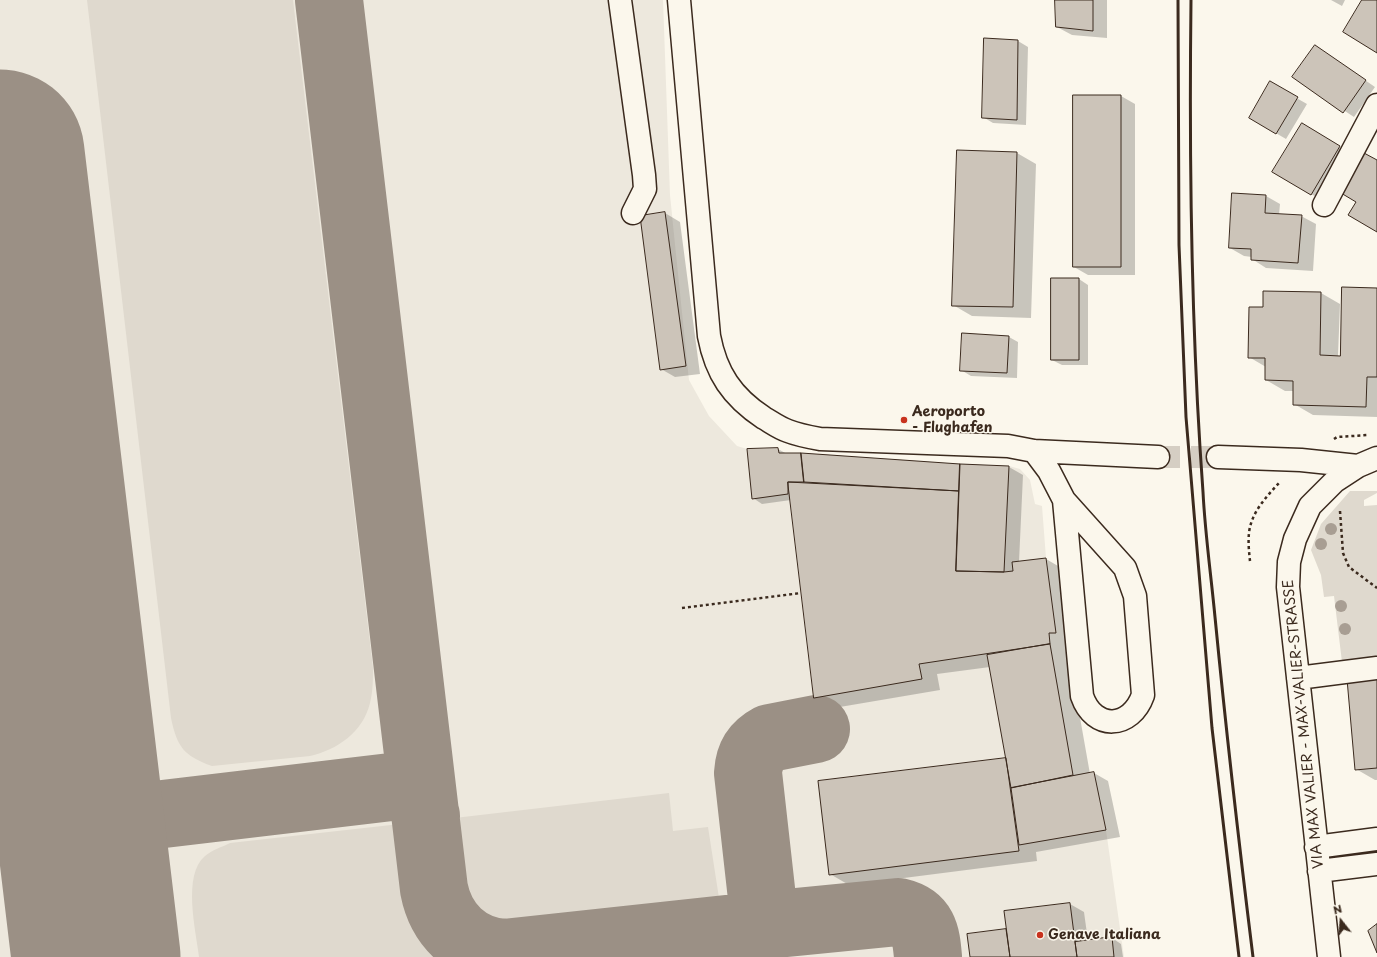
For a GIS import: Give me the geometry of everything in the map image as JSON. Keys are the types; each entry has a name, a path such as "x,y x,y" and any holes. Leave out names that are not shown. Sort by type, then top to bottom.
{"street":[{"path":"620,0 645,189 633,213"},
{"path":"679,0 709,336 716,362 739,399 754,411 786,430 799,435 820,439 1008,446 1034,451 1158,457"},
{"path":"1324,205 1377,105"},
{"path":"1034,451 1049,471 1064,500 1125,568 1136,596 1144,695 1134,712 1126,718 1116,721 1098,717 1091,712 1085,705 1082,696 1064,500"},
{"path":"1218,457 1367,462"},
{"name":"VIA MAX VALIER - MAX-VALIER-STRASSE","path":"1329,957 1288,587 1289,562 1295,539 1310,506 1335,481 1367,462"},
{"path":"1298,678 1377,668"},
{"path":"1316,847 1377,839"},
{"path":"1319,871 1377,864"}],"path":[{"path":"1321,495 1340,512 1343,553 1349,567 1377,588"},
{"path":"682,608 801,593"}],"shaded area":[{"path":"0,0 663,0 670,195 689,380 709,416 737,446 747,449 778,448 780,453 1009,466 1020,469 1030,480 1035,504 1042,506 1046,558 1056,633 1049,634 1073,775 1094,772 1106,830 1124,957 0,957"},
{"path":"87,0 293,0 373,668 371,699 367,713 361,723 348,738 320,753 310,756 212,766 188,754 179,743 173,728"},
{"path":"1350,491 1377,491 1377,493 1364,500 1364,506 1377,505 1377,658 1342,662 1334,596 1324,597 1321,575 1311,550 1321,524"},
{"path":"669,793 673,831 708,827 721,911 512,935 484,930 465,916 451,897 446,819"},
{"path":"409,823 415,889 425,921 443,946 459,957 199,957 192,904 192,889 194,876 198,865 205,856 214,850 230,843"},
{"path":"698,949 699,957 623,957"}],"building":[{"path":"1055,0 1093,0 1093,31 1056,27"},
{"path":"1362,0 1377,0 1377,53 1343,32"},
{"path":"984,38 1018,40 1017,120 982,118"},
{"path":"1315,45 1366,80 1343,113 1292,77"},
{"path":"1270,81 1298,97 1276,134 1249,118"},
{"path":"1073,95 1121,95 1121,267 1073,267"},
{"path":"1302,123 1340,146 1311,195 1272,172"},
{"path":"957,150 1017,152 1013,307 952,306"},
{"path":"1364,153 1377,160 1377,232 1348,215 1356,202 1341,193"},
{"path":"1232,193 1266,195 1265,213 1302,215 1298,263 1251,260 1251,249 1229,248"},
{"path":"665,212 686,366 660,370 640,216"},
{"path":"1051,278 1079,278 1079,360 1051,360"},
{"path":"1342,287 1377,288 1377,377 1367,377 1366,407 1293,405 1293,381 1265,380 1265,358 1248,358 1249,307 1263,307 1263,291 1321,292 1320,355 1340,356"},
{"path":"962,333 1009,336 1007,373 960,371"},
{"path":"778,448 779,453 801,453 804,482 788,482 788,494 752,499 747,449"},
{"path":"801,453 960,464 959,491 804,482"},
{"path":"960,464 1009,466 1004,572 956,571"},
{"path":"788,482 959,491 956,571 1013,571 1012,562 1046,558 1056,633 1049,633 1050,644 919,664 922,679 814,698"},
{"path":"1050,644 1073,775 1011,788 987,655"},
{"path":"1377,676 1377,768 1355,770 1347,679"},
{"path":"1006,758 1019,851 829,875 818,781"},
{"path":"1094,772 1106,830 1019,845 1011,788"},
{"name":"Genave Italiana","path":"1070,903 1077,957 1010,957 1004,911"},
{"path":"1377,924 1377,953 1368,931"},
{"path":"1006,929 1010,957 970,957 967,934"},
{"path":"1112,937 1114,957 1077,957 1075,942"}],"taxiway":[{"path":"329,0 434,889 443,914 449,924 467,941 478,947 504,953 898,912 913,918 922,928 926,941 928,957"},
{"path":"0,320 19,318"},
{"path":"745,927 757,920 761,915 763,907 748,773 751,757 757,748 770,738 816,729"},
{"path":"70,742 83,784 89,794 107,809 120,814 138,817 399,787 410,790 419,797 426,816"},
{"path":"89,898 91,869 97,847 111,830 138,817"}],"runway":[{"path":"0,154 96,957"}],"tunnel":[{"path":"1158,457 1218,457"}],"railway":[{"path":"1178,0 1179,245 1186,417 1212,728 1239,957"},
{"path":"1191,0 1190,123 1193,308 1199,430 1204,507 1228,744 1253,957"}],"place":[{"name":"Aeroporto - Flughafen","path":"904,420"},
{"name":"Genave Italiana","path":"1040,935"}]}
